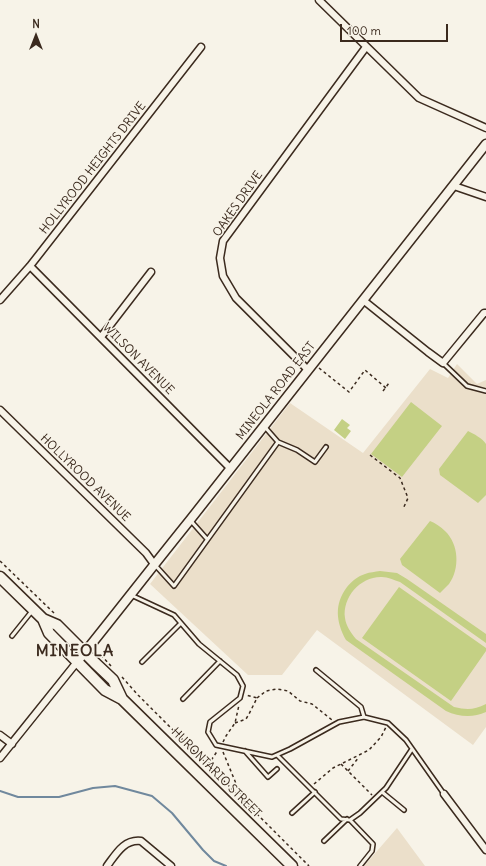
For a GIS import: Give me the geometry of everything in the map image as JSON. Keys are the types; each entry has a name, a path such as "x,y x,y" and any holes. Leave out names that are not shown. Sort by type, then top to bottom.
{"main road":[{"name":"HURONTARIO STREET","path":"0,577 43,619 49,633 105,690 122,699 292,866"},
{"name":"HURONTARIO STREET","path":"43,619 57,625 113,680 122,699"}],"street":[{"path":"319,0 419,98 486,128"},
{"name":"HOLLYROOD HEIGHTS DRIVE","path":"0,300 30,266 201,47"},
{"name":"OAKES DRIVE","path":"308,370 236,298 223,276 220,258 223,241 366,47"},
{"name":"MINEOLA ROAD EAST","path":"77,662 486,144"},
{"path":"454,186 486,196"},
{"name":"WILSON AVENUE","path":"30,266 230,468"},
{"path":"101,337 151,272"},
{"path":"363,300 443,363 484,313 486,313"},
{"name":"HOLLYROOD AVENUE","path":"0,410 146,553 154,564"},
{"path":"0,758 77,662"},
{"path":"0,735 12,744"},
{"path":"444,794 486,850"},
{"path":"107,866 119,850 129,842 135,841 141,842 171,866"}],"lane":[{"path":"443,363 467,386 486,392"},
{"path":"264,426 278,442 297,450 315,462 326,447"},
{"path":"154,564 174,586 278,442"},
{"path":"190,520 207,539"},
{"path":"131,595 174,615 200,644 237,675 243,686 240,698 210,722 208,732 216,745 272,757 339,722 364,717 388,724 406,740 444,794"},
{"path":"12,636 33,609"},
{"path":"142,662 181,623"},
{"path":"183,700 220,661"},
{"path":"316,670 361,707 364,717"},
{"path":"324,841 348,820 360,813 386,788 412,749"},
{"path":"245,751 268,777 277,768"},
{"path":"277,755 342,819 348,820 374,844 372,851 360,866"},
{"path":"292,813 315,792"},
{"path":"382,792 404,810"}],"path":[{"path":"319,368 349,392 365,370 386,388"},
{"path":"383,391 389,383"},
{"path":"370,455 400,478 408,498 403,509"},
{"path":"0,561 55,614"},
{"path":"102,655 116,670"},
{"path":"120,675 138,695 310,866"},
{"path":"235,723 246,719 257,698 266,691 277,689 288,691 300,701 312,704 336,724"},
{"path":"241,694 257,698"},
{"path":"208,765 235,723 240,698"},
{"path":"310,788 333,768 369,750 381,737 388,724"},
{"path":"221,746 243,799"},
{"path":"348,771 360,755"},
{"path":"341,764 375,798"}],"shaded area":[{"path":"457,364 477,384 486,380 486,727 473,745 317,630 282,675 248,675 150,584 290,403 363,453 430,369 448,378"},
{"path":"397,828 425,866 364,866"}],"green space":[{"path":"411,402 442,426 402,477 371,454"},
{"path":"342,419 350,425 347,428 351,431 345,439 334,430"},
{"path":"468,431 480,438 486,444 486,495 478,503 440,475 439,469"},
{"path":"430,521 442,528 450,536 456,557 453,578 440,593 402,565 400,559"},
{"path":"380,571 397,573 407,579 486,634 486,643 400,582 384,577 367,580 354,589 350,596 345,610 345,618 352,634 356,639 454,707 470,709 486,704 486,712 466,716 456,715 446,711 346,640 338,620 338,606 343,593 358,577 367,573"},
{"path":"399,587 486,648 486,651 451,701 362,638"}],"waterway":[{"path":"0,791 18,797 59,797 93,788 115,786 152,796 172,813 214,861 226,866"}],"district":[{"name":"MINEOLA","path":"75,651"}]}
